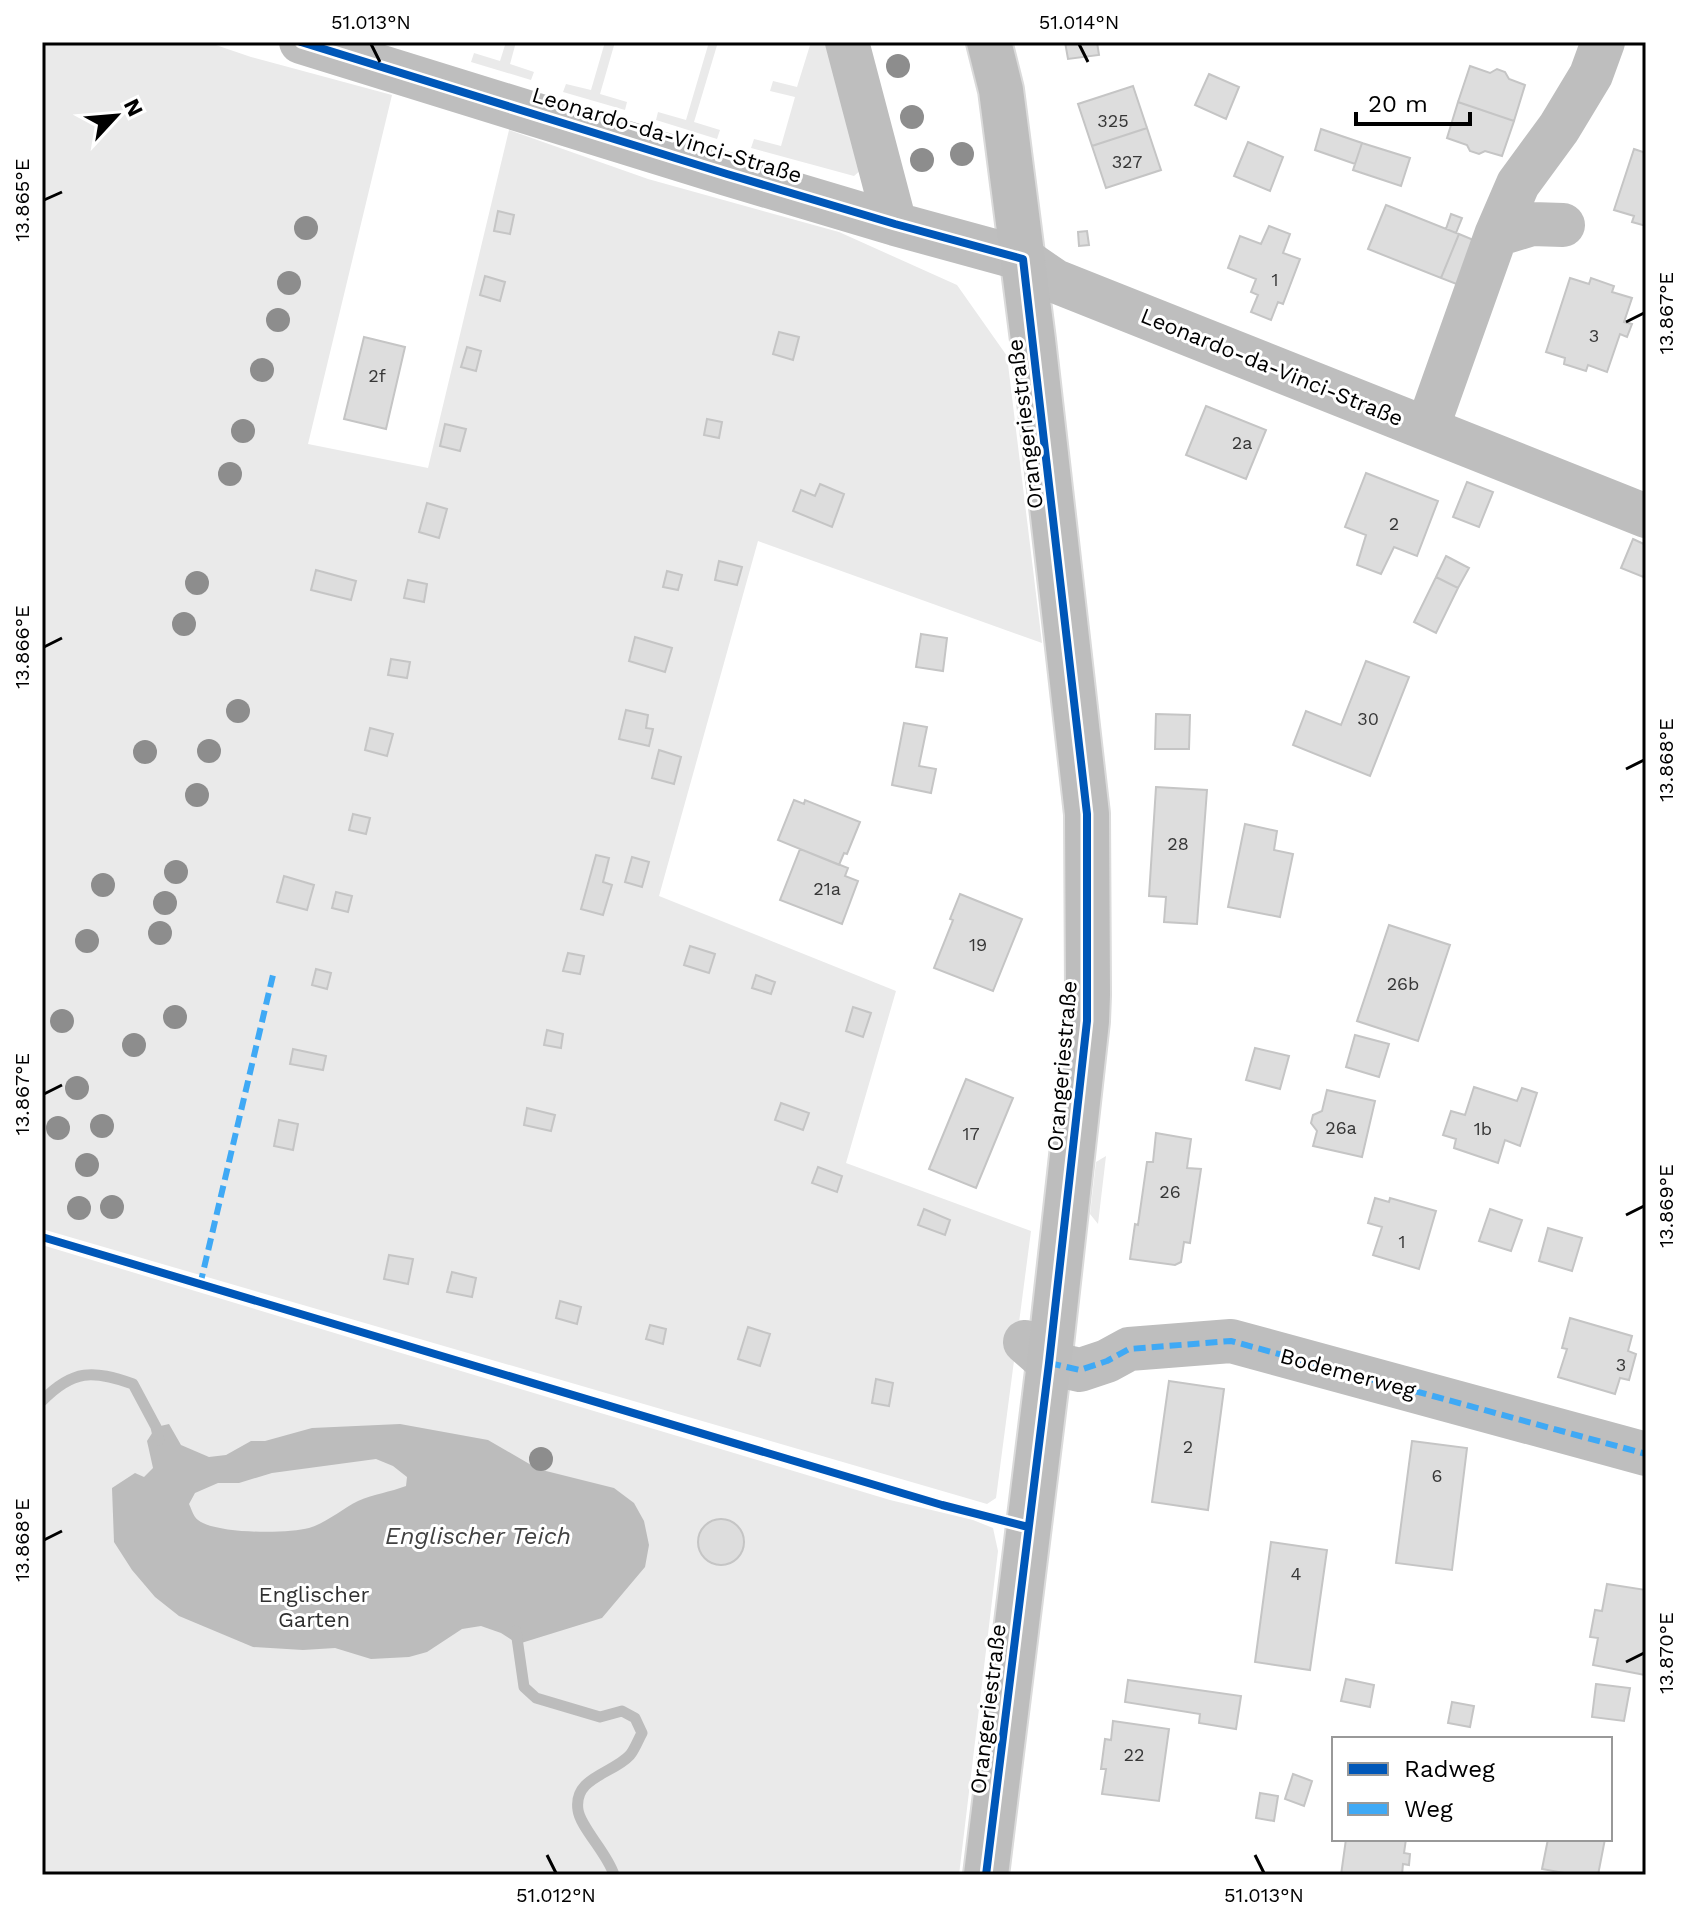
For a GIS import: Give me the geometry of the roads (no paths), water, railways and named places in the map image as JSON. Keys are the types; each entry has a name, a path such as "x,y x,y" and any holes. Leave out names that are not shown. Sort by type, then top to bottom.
{"main road":[{"name":"Orangeriestraße","path":"986,1875 1037,1353 1087,1021 1087,814 1023,259 1001,90 989,42"}],"street":[{"name":"Leonardo-da-Vinci-Straße","path":"301,42 895,224 1023,259 1055,281 1646,516"},
{"path":"847,42 895,224"},
{"path":"1427,429 1496,235 1518,184 1559,128 1591,75 1603,42"},
{"path":"1496,235 1532,224 1563,225"},
{"name":"Bodemerweg","path":"1037,1353 1080,1370 1129,1349 1231,1341 1646,1454"}],"water":[{"name":"Englischer Teich","path":"169,1424 181,1445 209,1457 226,1455 251,1441 265,1441 312,1428 400,1424 488,1440 538,1469 614,1488 634,1503 644,1521 649,1545 645,1567 602,1618 518,1644 501,1633 481,1626 462,1629 427,1652 409,1657 371,1659 335,1648 253,1647 179,1616 155,1597 114,1542 112,1488 135,1473 144,1477 153,1468 147,1441 156,1427","holes":["376,1459 393,1466 407,1477 406,1486 358,1501 322,1523 299,1530 252,1532 219,1528 198,1520 189,1504 195,1493 218,1483 239,1483 272,1473"]}],"waterway":[{"path":"42,1401 64,1383 84,1375 106,1376 133,1384 156,1427 159,1440"},
{"path":"516,1631 524,1687 536,1698 600,1717 622,1711 635,1718 642,1733 630,1755 588,1783 578,1799 580,1817 614,1875"}],"park label":[{"name":"Englischer Garten","path":"314,1606"}]}
